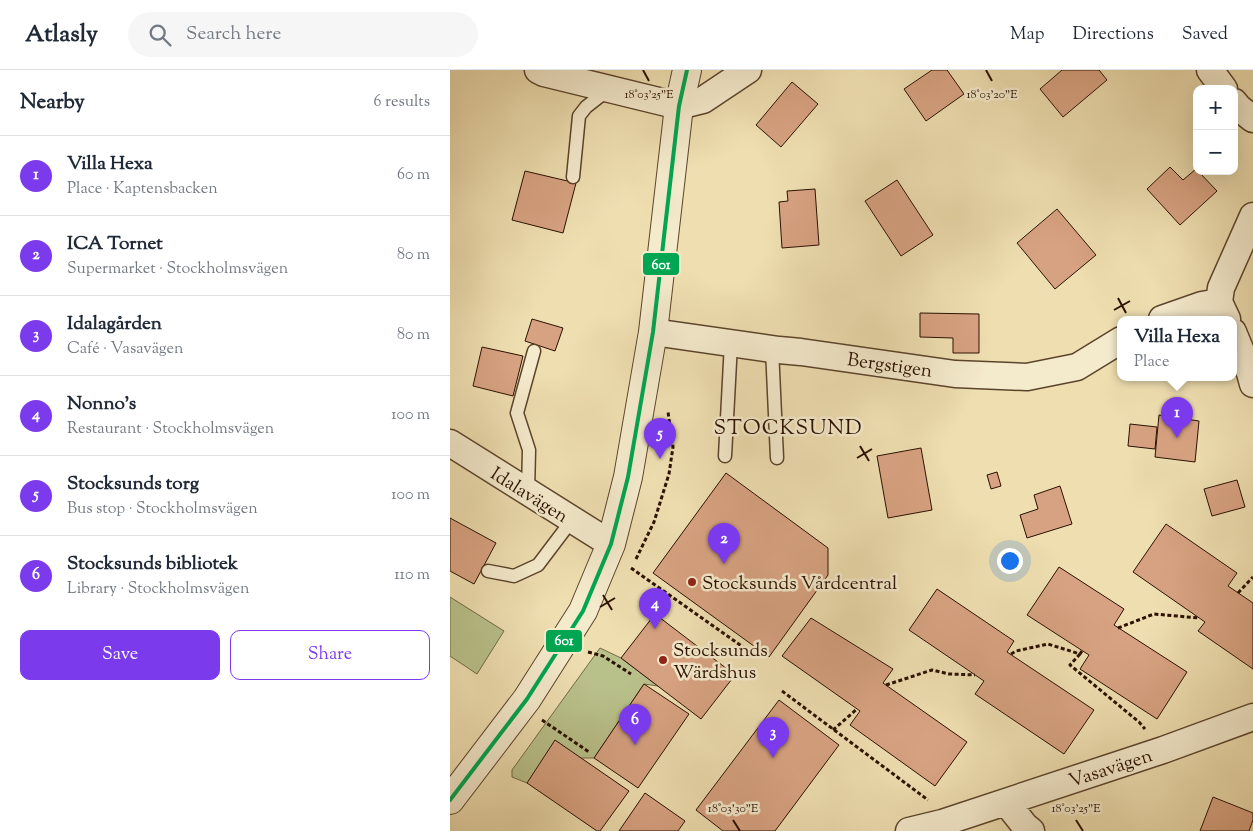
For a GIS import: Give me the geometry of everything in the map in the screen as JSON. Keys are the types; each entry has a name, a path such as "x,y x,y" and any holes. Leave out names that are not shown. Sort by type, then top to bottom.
{"street":[{"path":"538,70 544,74 679,106 704,100 748,70"},
{"path":"450,800 527,700 583,611 611,544 628,477 653,332 679,106 687,70"},
{"path":"1210,70 1221,85"},
{"path":"1238,107 1253,119"},
{"path":"1171,316 1202,305 1223,311 1221,288 1253,216"},
{"name":"Bergstigen","path":"653,332 955,374 1027,377 1077,367 1117,342"},
{"path":"1237,342 1253,384"},
{"name":"Idalavägen","path":"450,443 611,544"},
{"name":"Vasavägen","path":"909,831 942,823 1163,750 1253,717"},
{"path":"1006,802 1031,831"}],"lane":[{"path":"573,177 579,116 586,107 609,89"},
{"path":"725,456 731,343"},
{"path":"776,350 777,458"},
{"path":"528,492 529,450 517,412 534,351"},
{"path":"488,572 514,576 538,565 572,520"}],"path":[{"path":"631,568 743,647"},
{"path":"1238,593 1253,577"},
{"path":"1118,628 1154,614 1199,618"},
{"path":"1011,654 1016,651 1048,644 1081,652 1070,665 1139,722 1163,750"},
{"path":"585,651 603,656 631,674"},
{"path":"886,685 932,670 949,674 975,675"},
{"path":"782,691 934,804 942,823"},
{"path":"833,730 857,709"},
{"path":"535,716 589,752"}],"green space":[{"path":"450,597 504,631 477,674 450,656"},
{"path":"600,648 621,658 658,686 644,684 594,758 582,758 527,783 512,777 512,770"}],"building":[{"path":"932,70 947,70 964,94 926,121 904,89"},
{"path":"1062,70 1099,70 1107,80 1063,117 1040,89"},
{"path":"792,82 818,104 781,147 756,125"},
{"path":"1170,167 1183,180 1193,172 1193,175 1202,175 1217,191 1180,225 1147,189"},
{"path":"525,171 576,183 563,233 512,220"},
{"path":"897,180 933,235 901,256 865,201"},
{"path":"815,189 819,245 782,248 779,202 788,201 787,191"},
{"path":"1057,209 1096,255 1055,289 1017,243"},
{"path":"920,313 979,314 979,353 953,353 953,338 920,337"},
{"path":"532,319 563,328 555,351 525,341"},
{"path":"482,347 523,356 513,396 473,386"},
{"path":"1159,415 1199,421 1195,462 1155,457"},
{"path":"1130,424 1157,427 1155,449 1128,446"},
{"path":"921,448 932,510 888,518 877,456"},
{"path":"997,472 1001,486 991,489 987,475"},
{"path":"726,473 828,548 828,575 769,657 653,573"},
{"path":"1237,480 1245,507 1212,516 1204,489"},
{"path":"1060,486 1072,524 1027,538 1020,515 1038,509 1034,495"},
{"path":"450,518 496,543 474,584 450,571"},
{"path":"1166,524 1237,573 1228,586 1253,603 1253,669 1198,631 1205,622 1133,572"},
{"path":"1059,567 1124,609 1114,625 1187,672 1157,719 1080,669 1089,655 1027,615"},
{"path":"937,589 1014,641 1007,652 1094,710 1064,754 975,694 984,681 909,630"},
{"path":"655,614 735,675 701,719 621,658"},
{"path":"811,618 893,669 883,683 967,742 935,786 850,725 860,711 782,656"},
{"path":"644,684 689,714 638,788 594,758"},
{"path":"779,700 839,745 775,831 723,831 696,810"},
{"path":"555,740 629,791 600,831 597,831 527,783"},
{"path":"645,793 685,821 678,831 619,831"},
{"path":"1213,797 1253,813 1253,820 1249,831 1200,831"}],"transit line":[{"name":"601","path":"450,800 527,699 583,611 611,544 628,477 653,332 679,106 687,70"}],"place":[{"name":"Villa Hexa","path":"1177,438"},
{"name":"Stocksunds torg","path":"660,459"},
{"name":"ICA Tornet","path":"724,564"},
{"name":"Stocksunds Vårdcentral","path":"692,582"},
{"name":"Nonno's","path":"655,629"},
{"name":"Stocksunds Wärdshus","path":"663,660"},
{"name":"Stocksunds bibliotek","path":"635,745"},
{"name":"Idalagården","path":"773,758"}],"district":[{"name":"STOCKSUND","path":"788,427"}]}
